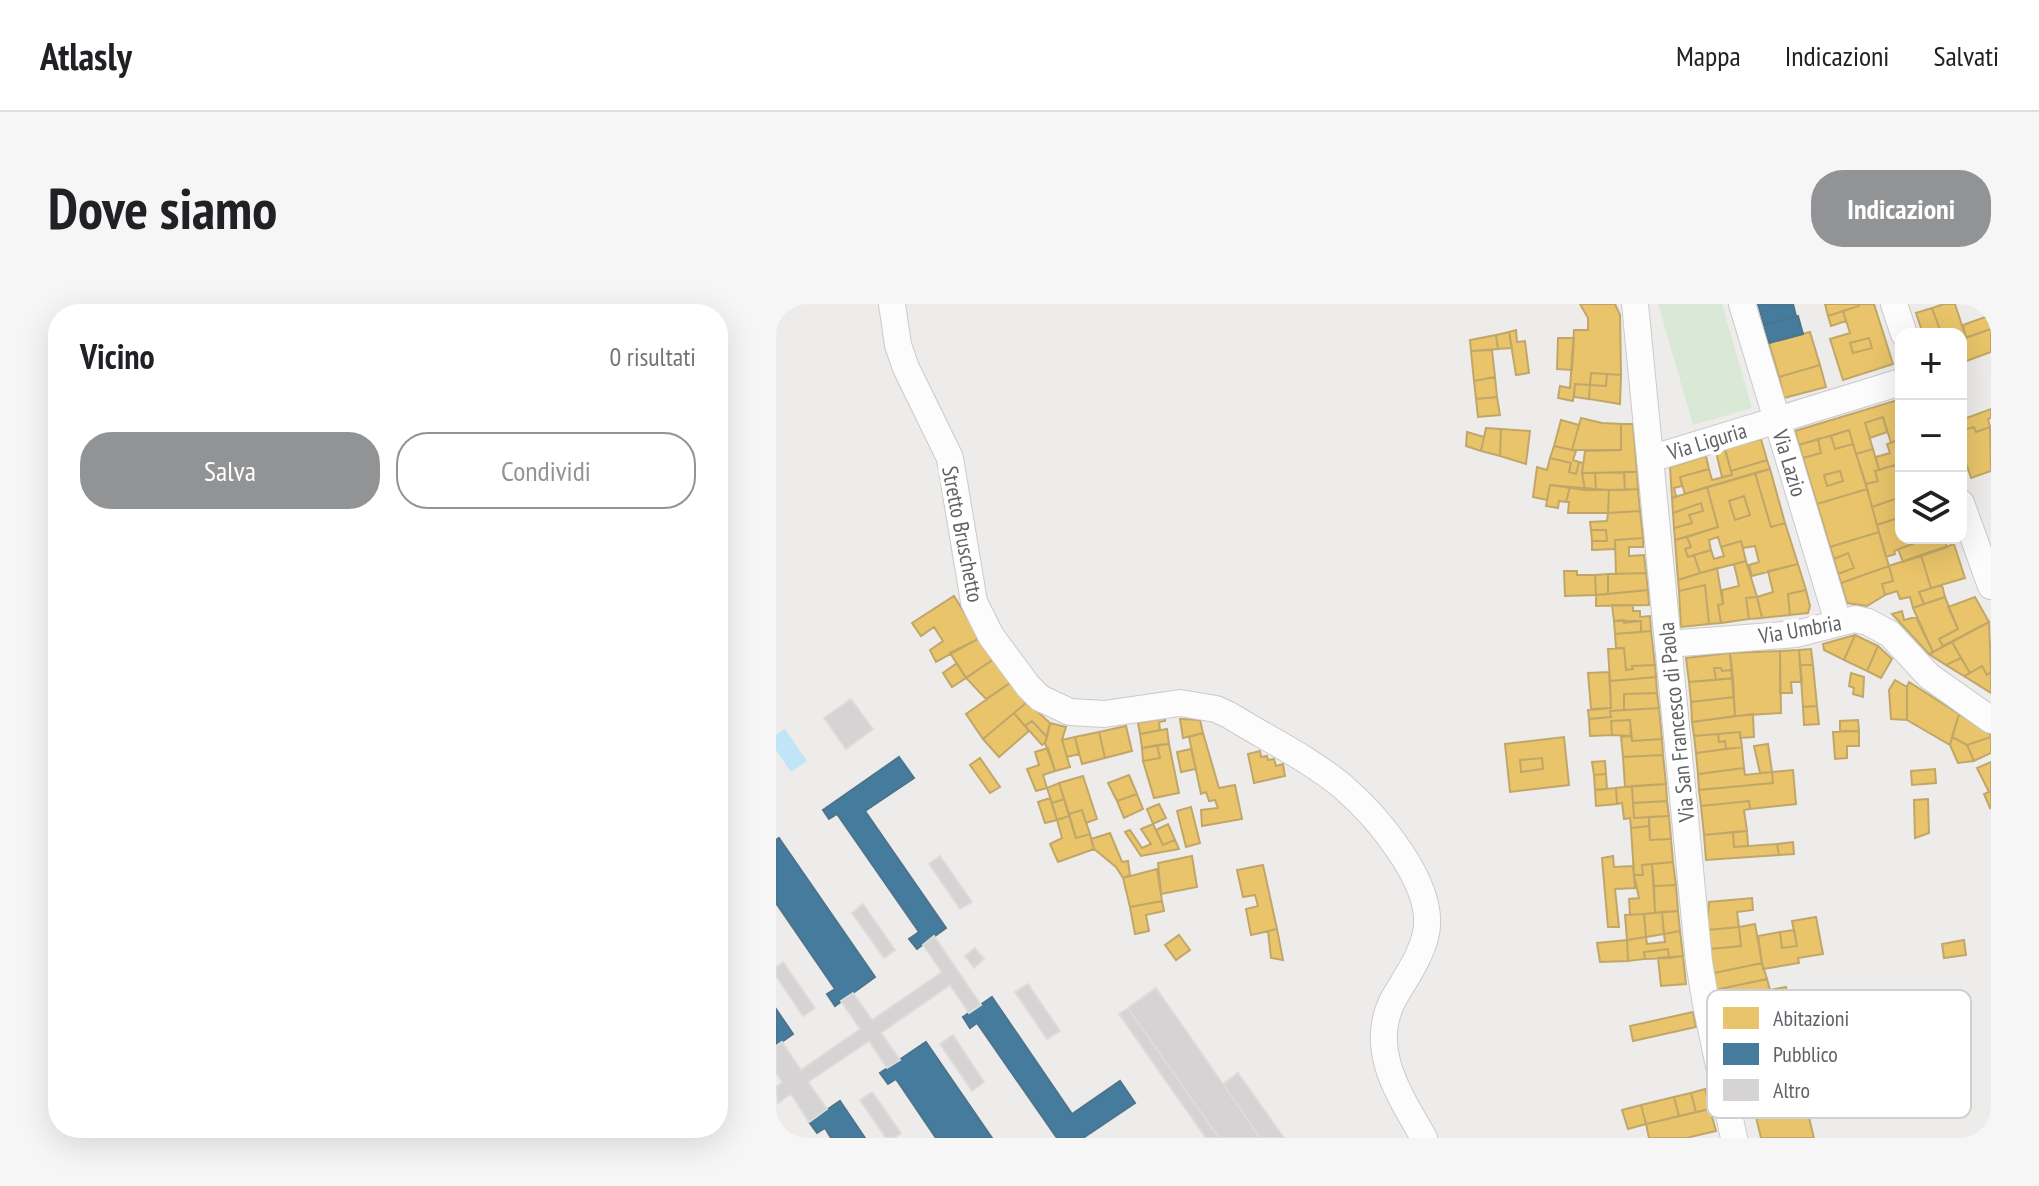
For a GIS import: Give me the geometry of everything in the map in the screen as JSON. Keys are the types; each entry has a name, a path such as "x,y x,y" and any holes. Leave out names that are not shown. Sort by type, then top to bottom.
{"street":[{"name":"Stretto Bruschetto","path":"892,304 898,345 906,368 950,458 974,602 991,636 1028,686 1040,698 1078,713 1104,714 1180,703 1216,709 1229,715 1321,770 1343,787 1407,861 1425,899 1427,929 1417,959 1387,1014 1383,1045 1392,1080 1424,1138"},
{"name":"Via San Francesco di Paola","path":"1635,304 1699,962 1707,1009"},
{"name":"Via Lazio","path":"1742,304 1838,622"},
{"path":"1894,304 1902,328"},
{"name":"Via Liguria","path":"1650,459 1895,384"},
{"path":"1967,520 1991,586"},
{"name":"Via Umbria","path":"1668,644 1796,634 1855,619 1881,627 1929,676 1991,720"},
{"name":"Via San Francesco di Paola","path":"1730,1118 1734,1138"}],"green space":[{"path":"1658,304 1722,304 1752,408 1693,425"}],"water":[{"path":"785,729 807,761 791,772 776,750 776,735"}],"building: Abitazioni":[{"path":"1580,304 1615,304 1620,315 1621,375 1591,373 1590,385 1575,384 1573,401 1558,398 1560,386 1570,388 1574,330 1588,330 1588,318"},
{"path":"1825,304 1858,304 1859,306 1828,316"},
{"path":"1858,304 1874,304 1893,364 1843,380 1830,339 1850,333 1843,311"},
{"path":"1955,304 1963,328 1939,328 1932,308"},
{"path":"1932,308 1939,328 1921,328 1916,313"},
{"path":"1843,311 1846,321 1831,326 1828,316"},
{"path":"1991,315 1991,329 1967,338 1967,328 1963,325"},
{"path":"1991,329 1991,352 1967,361 1967,337"},
{"path":"1516,330 1517,342 1525,341 1529,373 1516,375 1509,332"},
{"path":"1509,332 1512,348 1498,349 1496,335"},
{"path":"1810,332 1820,365 1779,377 1769,343"},
{"path":"1496,335 1498,349 1471,351 1470,340"},
{"path":"1558,338 1574,338 1572,370 1557,369"},
{"path":"1869,338 1872,348 1853,353 1850,343"},
{"path":"1492,350 1495,377 1474,381 1471,351"},
{"path":"1820,365 1826,387 1784,398 1779,377"},
{"path":"1591,373 1607,374 1606,386 1590,385"},
{"path":"1607,374 1621,375 1620,404 1589,399 1590,385 1606,386"},
{"path":"1495,377 1497,397 1476,399 1474,381"},
{"path":"1575,384 1590,385 1589,399 1574,397"},
{"path":"1497,397 1500,415 1478,417 1476,399"},
{"path":"1895,401 1895,441 1891,443 1883,417 1865,423 1873,449 1856,454 1849,430 1799,445 1795,431"},
{"path":"1991,409 1991,418 1988,419 1990,427 1976,432 1974,427 1967,429 1967,418"},
{"path":"1883,417 1887,432 1870,438 1865,423"},
{"path":"1581,418 1621,424 1621,450 1572,450"},
{"path":"1561,420 1579,425 1572,450 1554,446"},
{"path":"1621,424 1633,424 1637,472 1582,473 1585,451 1621,450"},
{"path":"1974,427 1976,432 1990,427 1991,471 1971,478 1967,466 1967,429"},
{"path":"1486,428 1501,429 1500,456 1481,451"},
{"path":"1501,429 1530,431 1526,464 1500,456"},
{"path":"1849,430 1853,444 1835,449 1831,436"},
{"path":"1467,432 1484,437 1481,451 1466,446"},
{"path":"1831,436 1835,449 1853,444 1867,489 1817,504 1803,458 1821,453 1818,439"},
{"path":"1761,439 1767,460 1731,471 1725,449"},
{"path":"1818,439 1821,453 1803,458 1799,445"},
{"path":"1895,441 1895,465 1879,470 1876,457 1890,453 1887,444"},
{"path":"1554,446 1576,451 1573,460 1579,462 1576,474 1569,472 1571,463 1550,458"},
{"path":"1725,449 1732,475 1722,477 1716,452"},
{"path":"1873,449 1879,470 1875,471 1878,481 1866,484 1856,454"},
{"path":"1706,456 1709,469 1680,477 1682,486 1674,488 1676,497 1672,498 1670,467"},
{"path":"1550,458 1571,463 1569,472 1576,474 1579,462 1583,463 1585,490 1550,485 1547,500 1533,497 1537,467 1547,470"},
{"path":"1767,460 1770,469 1685,494 1680,477 1709,469 1712,480"},
{"path":"1895,465 1895,499 1872,507 1866,484 1878,481 1875,471"},
{"path":"1770,469 1785,523 1771,527 1755,473"},
{"path":"1840,471 1843,481 1827,486 1824,475"},
{"path":"1624,472 1637,472 1638,489 1625,490"},
{"path":"1624,472 1625,490 1596,490 1595,473"},
{"path":"1582,473 1595,473 1596,490 1585,490"},
{"path":"1755,473 1771,527 1785,523 1798,564 1752,576 1749,565 1759,562 1755,546 1743,548 1741,541 1721,547 1718,537 1709,540 1711,550 1688,557 1685,549 1691,547 1687,537 1718,527 1707,487"},
{"path":"1550,485 1570,487 1566,502 1559,501 1558,508 1546,506"},
{"path":"1570,487 1609,490 1608,513 1568,513 1569,502 1566,502"},
{"path":"1707,487 1718,527 1675,540 1674,528 1692,523 1689,515 1703,511 1701,503 1673,513 1672,498"},
{"path":"1638,489 1640,511 1608,513 1609,490"},
{"path":"1867,489 1879,532 1830,547 1817,504"},
{"path":"1744,496 1750,515 1735,520 1729,501"},
{"path":"1895,499 1895,519 1877,525 1872,507"},
{"path":"1701,503 1703,511 1689,515 1692,523 1674,528 1673,513"},
{"path":"1640,511 1643,538 1615,540 1615,549 1592,550 1592,541 1607,541 1606,530 1591,530 1590,522 1607,521 1608,513"},
{"path":"1895,519 1895,544 1913,544 1886,557 1877,525"},
{"path":"1591,530 1606,530 1607,541 1592,541"},
{"path":"1879,532 1889,566 1841,583 1838,574 1854,568 1848,553 1834,559 1830,547"},
{"path":"1687,537 1691,547 1685,549 1688,557 1694,555 1700,573 1678,580 1675,540"},
{"path":"1643,538 1643,547 1629,547 1629,556 1644,555 1646,573 1616,574 1615,540"},
{"path":"1741,541 1746,561 1700,573 1694,555 1711,550 1714,559 1724,556 1721,547"},
{"path":"1913,544 1946,544 1947,547 1903,562 1898,549"},
{"path":"1954,544 1965,578 1931,588 1921,555"},
{"path":"1848,553 1854,568 1838,574 1834,559"},
{"path":"1921,555 1931,588 1919,592 1924,604 1913,608 1910,597 1900,599 1897,591 1885,595 1882,584 1893,581 1889,566"},
{"path":"1746,561 1757,597 1746,598 1749,619 1721,623 1718,605 1723,604 1722,590 1739,586 1734,564"},
{"path":"1798,564 1806,590 1788,594 1790,615 1762,618 1757,597 1773,592 1768,571"},
{"path":"1889,566 1893,581 1882,584 1885,595 1867,606 1847,603 1841,583"},
{"path":"1717,568 1723,604 1718,605 1721,623 1709,624 1705,585 1679,591 1678,580"},
{"path":"1564,571 1595,575 1596,595 1565,596"},
{"path":"1646,573 1648,590 1608,594 1608,574"},
{"path":"1608,574 1608,594 1596,595 1595,575"},
{"path":"1705,585 1709,624 1681,627 1679,591"},
{"path":"1942,585 1945,597 1924,604 1919,592"},
{"path":"1648,590 1649,605 1596,606 1596,595"},
{"path":"1806,590 1810,606 1808,613 1790,615 1788,594"},
{"path":"954,596 980,638 936,662 930,650 943,641 934,627 921,636 912,623"},
{"path":"1757,597 1762,618 1749,619 1746,598"},
{"path":"1945,597 1958,629 1939,639 1943,646 1933,652 1913,608"},
{"path":"1975,597 1989,622 1943,646 1939,639 1958,629 1948,607"},
{"path":"1612,605 1633,605 1633,611 1640,611 1640,617 1650,616 1651,631 1641,632 1641,621 1614,621"},
{"path":"1902,611 1904,620 1916,617 1933,652 1929,654 1892,614"},
{"path":"1624,620 1624,623 1641,621 1641,632 1615,634 1614,621"},
{"path":"1989,622 1991,672 1987,675 1982,666 1970,673 1952,642"},
{"path":"1651,631 1655,665 1632,666 1633,669 1626,670 1624,648 1616,648 1615,634"},
{"path":"1855,635 1878,646 1867,671 1844,660"},
{"path":"1855,635 1844,660 1824,650 1823,644"},
{"path":"980,638 994,659 966,678 950,653"},
{"path":"1952,642 1961,658 1946,665 1929,654"},
{"path":"1878,646 1892,659 1881,678 1867,671"},
{"path":"1624,648 1626,670 1633,669 1632,666 1655,665 1656,677 1610,681 1608,649"},
{"path":"1811,649 1813,665 1800,665 1799,650"},
{"path":"1799,650 1802,682 1791,682 1792,693 1780,693 1780,651"},
{"path":"1780,651 1781,713 1735,716 1730,653"},
{"path":"1730,653 1732,670 1714,668 1716,680 1689,682 1686,658"},
{"path":"1961,658 1970,673 1964,676 1946,665"},
{"path":"994,659 1010,683 986,699 966,678"},
{"path":"957,663 966,678 952,687 943,673"},
{"path":"1800,665 1813,665 1817,706 1803,707"},
{"path":"1982,666 1987,675 1991,672 1991,693 1964,676"},
{"path":"1714,668 1732,670 1733,678 1716,680"},
{"path":"1609,672 1611,708 1591,709 1588,673"},
{"path":"1851,673 1864,677 1863,697 1853,694 1854,688 1849,686"},
{"path":"1656,677 1657,693 1624,694 1624,710 1610,711 1611,717 1589,719 1588,710 1611,708 1610,681"},
{"path":"1733,678 1734,697 1691,702 1689,682"},
{"path":"1895,680 1907,687 1907,720 1891,719 1889,690"},
{"path":"1909,682 1959,714 1950,745 1907,720"},
{"path":"1010,683 1027,702 983,739 966,714"},
{"path":"1657,693 1659,708 1624,710 1624,694"},
{"path":"1734,697 1735,716 1692,722 1691,702"},
{"path":"1027,702 1050,723 1047,737 1032,721 1025,726 1014,713"},
{"path":"1817,706 1819,724 1804,725 1803,707"},
{"path":"1659,708 1662,739 1632,741 1630,720 1611,721 1612,735 1590,736 1589,719 1611,717 1610,711"},
{"path":"1014,713 1029,731 999,757 983,739"},
{"path":"1753,714 1754,737 1740,738 1740,732 1694,736 1692,722"},
{"path":"1959,714 1991,737 1967,745 1952,737"},
{"path":"1165,718 1165,721 1159,722 1160,730 1140,734 1138,723"},
{"path":"1180,719 1200,720 1203,733 1183,738"},
{"path":"1630,720 1631,736 1612,735 1611,721"},
{"path":"1858,720 1859,731 1840,731 1840,721"},
{"path":"1032,721 1047,737 1042,745 1025,726"},
{"path":"1050,723 1066,727 1062,740 1070,767 1055,771 1045,743"},
{"path":"1126,726 1132,751 1105,758 1099,732"},
{"path":"1167,729 1169,744 1142,748 1140,734"},
{"path":"1859,731 1859,746 1847,746 1847,758 1835,759 1833,732"},
{"path":"1099,732 1105,758 1082,764 1075,737"},
{"path":"1740,732 1742,747 1726,749 1725,741 1719,742 1718,734"},
{"path":"1203,733 1219,788 1235,785 1242,819 1202,826 1201,810 1218,808 1215,800 1209,801 1206,792 1201,794 1189,737"},
{"path":"1718,734 1719,742 1725,741 1726,749 1696,753 1694,736"},
{"path":"1631,736 1632,741 1662,739 1663,755 1623,757 1621,737"},
{"path":"1075,737 1079,754 1067,757 1062,740"},
{"path":"1564,737 1569,785 1510,792 1505,744"},
{"path":"1952,737 1967,745 1974,761 1958,763 1950,745"},
{"path":"1991,737 1991,753 1974,761 1967,745"},
{"path":"1169,744 1179,793 1154,798 1143,761 1160,758 1157,745"},
{"path":"1768,744 1772,772 1760,773 1754,746"},
{"path":"1157,745 1160,758 1143,761 1142,748"},
{"path":"1742,747 1744,768 1698,774 1696,753"},
{"path":"1048,748 1055,771 1043,775 1047,788 1036,791 1027,769 1039,765 1035,752"},
{"path":"1191,749 1196,769 1181,772 1177,752"},
{"path":"1260,751 1261,757 1274,759 1276,766 1283,764 1285,776 1254,783 1248,754"},
{"path":"1663,755 1666,784 1625,787 1623,757"},
{"path":"980,758 1000,787 990,793 970,765"},
{"path":"1542,758 1543,769 1521,772 1520,760"},
{"path":"1605,761 1606,774 1594,775 1592,762"},
{"path":"1991,762 1990,808 1984,794 1989,792 1977,768"},
{"path":"1744,768 1745,775 1772,772 1773,783 1699,790 1698,774"},
{"path":"1935,769 1936,783 1912,785 1911,771"},
{"path":"1793,770 1796,804 1750,809 1749,801 1701,806 1699,790 1773,783 1772,772"},
{"path":"1606,774 1607,789 1595,790 1594,775"},
{"path":"1129,775 1137,794 1117,801 1108,783"},
{"path":"1083,776 1097,819 1086,823 1082,810 1069,814 1059,783"},
{"path":"1059,783 1064,799 1052,803 1047,788"},
{"path":"1666,784 1667,801 1633,803 1632,786"},
{"path":"1632,786 1634,818 1649,817 1649,826 1631,828 1630,818 1624,819 1622,803 1617,804 1616,788"},
{"path":"1616,788 1617,804 1596,806 1595,790"},
{"path":"1137,794 1143,809 1124,818 1117,801"},
{"path":"1050,798 1057,820 1045,823 1038,802"},
{"path":"1064,799 1069,816 1057,820 1052,803"},
{"path":"1928,799 1929,833 1915,838 1914,800"},
{"path":"1667,801 1669,816 1634,818 1633,803"},
{"path":"1749,801 1750,809 1744,810 1747,831 1704,835 1701,806"},
{"path":"1159,804 1166,818 1153,824 1147,809"},
{"path":"1191,807 1200,843 1186,847 1177,811"},
{"path":"1082,810 1090,834 1076,838 1069,814"},
{"path":"1069,816 1076,838 1090,834 1094,849 1058,862 1050,844 1062,838 1057,820"},
{"path":"1669,816 1671,839 1650,840 1649,817"},
{"path":"1153,824 1163,845 1175,840 1179,849 1141,856 1125,832 1130,830 1142,848 1151,844 1141,829"},
{"path":"1168,824 1175,840 1163,845 1156,830"},
{"path":"1649,826 1650,840 1671,839 1673,862 1642,865 1643,875 1634,875 1631,828"},
{"path":"1747,831 1748,846 1734,847 1733,832"},
{"path":"1733,832 1734,847 1777,844 1779,855 1706,860 1704,835"},
{"path":"1110,833 1122,862 1128,861 1130,875 1123,878 1116,867 1094,849 1091,839"},
{"path":"1793,842 1794,854 1779,855 1777,844"},
{"path":"1192,856 1197,887 1161,894 1158,863"},
{"path":"1613,856 1614,867 1633,866 1635,888 1615,889 1619,927 1608,927 1602,858"},
{"path":"1673,862 1676,885 1654,886 1652,864"},
{"path":"1652,864 1655,913 1630,915 1629,899 1639,898 1634,875 1643,875 1642,865"},
{"path":"1263,865 1277,929 1251,935 1246,909 1258,906 1255,895 1243,897 1237,870"},
{"path":"1157,869 1162,901 1130,907 1123,878"},
{"path":"1676,885 1678,911 1655,913 1654,886"},
{"path":"1752,898 1753,910 1737,912 1739,927 1707,930 1709,902"},
{"path":"1162,901 1164,911 1146,915 1149,931 1135,934 1130,907"},
{"path":"1678,911 1680,931 1664,934 1662,912"},
{"path":"1662,912 1664,934 1646,937 1644,914"},
{"path":"1644,914 1646,937 1627,940 1625,915"},
{"path":"1816,917 1823,954 1798,958 1799,963 1763,969 1758,936 1780,932 1782,948 1797,946 1792,921"},
{"path":"1755,924 1762,963 1714,973 1710,949 1741,946 1739,927"},
{"path":"1739,927 1741,946 1710,949 1707,930"},
{"path":"1277,929 1283,960 1271,958 1268,931"},
{"path":"1794,930 1797,946 1782,948 1780,932"},
{"path":"1680,931 1683,956 1669,958 1668,949 1644,952 1645,959 1628,961 1627,940 1646,937 1647,944 1665,942 1664,934"},
{"path":"1179,935 1190,950 1176,960 1165,945"},
{"path":"1627,940 1628,961 1600,962 1597,943"},
{"path":"1964,940 1966,955 1944,958 1942,944"},
{"path":"1668,949 1669,958 1645,959 1644,952"},
{"path":"1683,956 1686,984 1661,986 1658,958"},
{"path":"1762,963 1767,979 1715,990 1714,973"},
{"path":"1767,979 1770,990 1715,990"},
{"path":"1693,1012 1696,1027 1633,1041 1630,1026"},
{"path":"1705,1089 1707,1110 1696,1112 1691,1093"},
{"path":"1691,1093 1696,1112 1679,1116 1674,1097"},
{"path":"1674,1097 1679,1116 1646,1124 1641,1105"},
{"path":"1641,1105 1646,1124 1628,1129 1622,1110"},
{"path":"1707,1110 1707,1118 1712,1118 1716,1131 1686,1138 1649,1138 1646,1124"},
{"path":"1756,1118 1809,1118 1814,1138 1761,1138"}],"building: Pubblico":[{"path":"1758,304 1793,304 1796,316 1764,325"},
{"path":"1798,316 1803,334 1769,343 1764,325"},
{"path":"899,757 914,778 865,811 946,928 917,949 909,939 919,932 837,814 829,819 823,810"},
{"path":"779,838 875,977 835,1006 827,994 835,989 776,903 776,840"},
{"path":"992,997 1072,1114 1120,1081 1135,1103 1083,1138 1057,1138 977,1023 970,1028 963,1017"},
{"path":"776,1009 793,1034 776,1046"},
{"path":"926,1042 992,1138 936,1138 896,1079 888,1084 880,1073"},
{"path":"840,1101 865,1138 831,1138 825,1128 817,1133 809,1122"}],"building: Altro":[{"path":"851,699 873,729 846,749 824,718"},
{"path":"940,856 972,902 960,909 929,864"},
{"path":"863,904 895,950 884,958 852,913"},
{"path":"934,936 981,1005 969,1013 950,985 881,1033 900,1060 887,1068 869,1041 808,1082 827,1109 809,1122 791,1094 778,1103 776,1087 782,1082 776,1073 776,1046 782,1042 801,1070 860,1029 841,1001 853,993 872,1020 942,972 923,945"},
{"path":"975,948 984,959 974,968 965,956"},
{"path":"783,962 815,1008 803,1016 776,976 776,967"},
{"path":"1028,984 1060,1031 1047,1039 1015,992"},
{"path":"1156,988 1260,1138 1219,1138 1128,1008"},
{"path":"1128,1008 1219,1138 1206,1138 1119,1014"},
{"path":"953,1035 984,1082 972,1091 940,1044"},
{"path":"1238,1073 1284,1138 1260,1138 1223,1084"},
{"path":"872,1092 901,1133 894,1138 886,1138 860,1100"}]}
